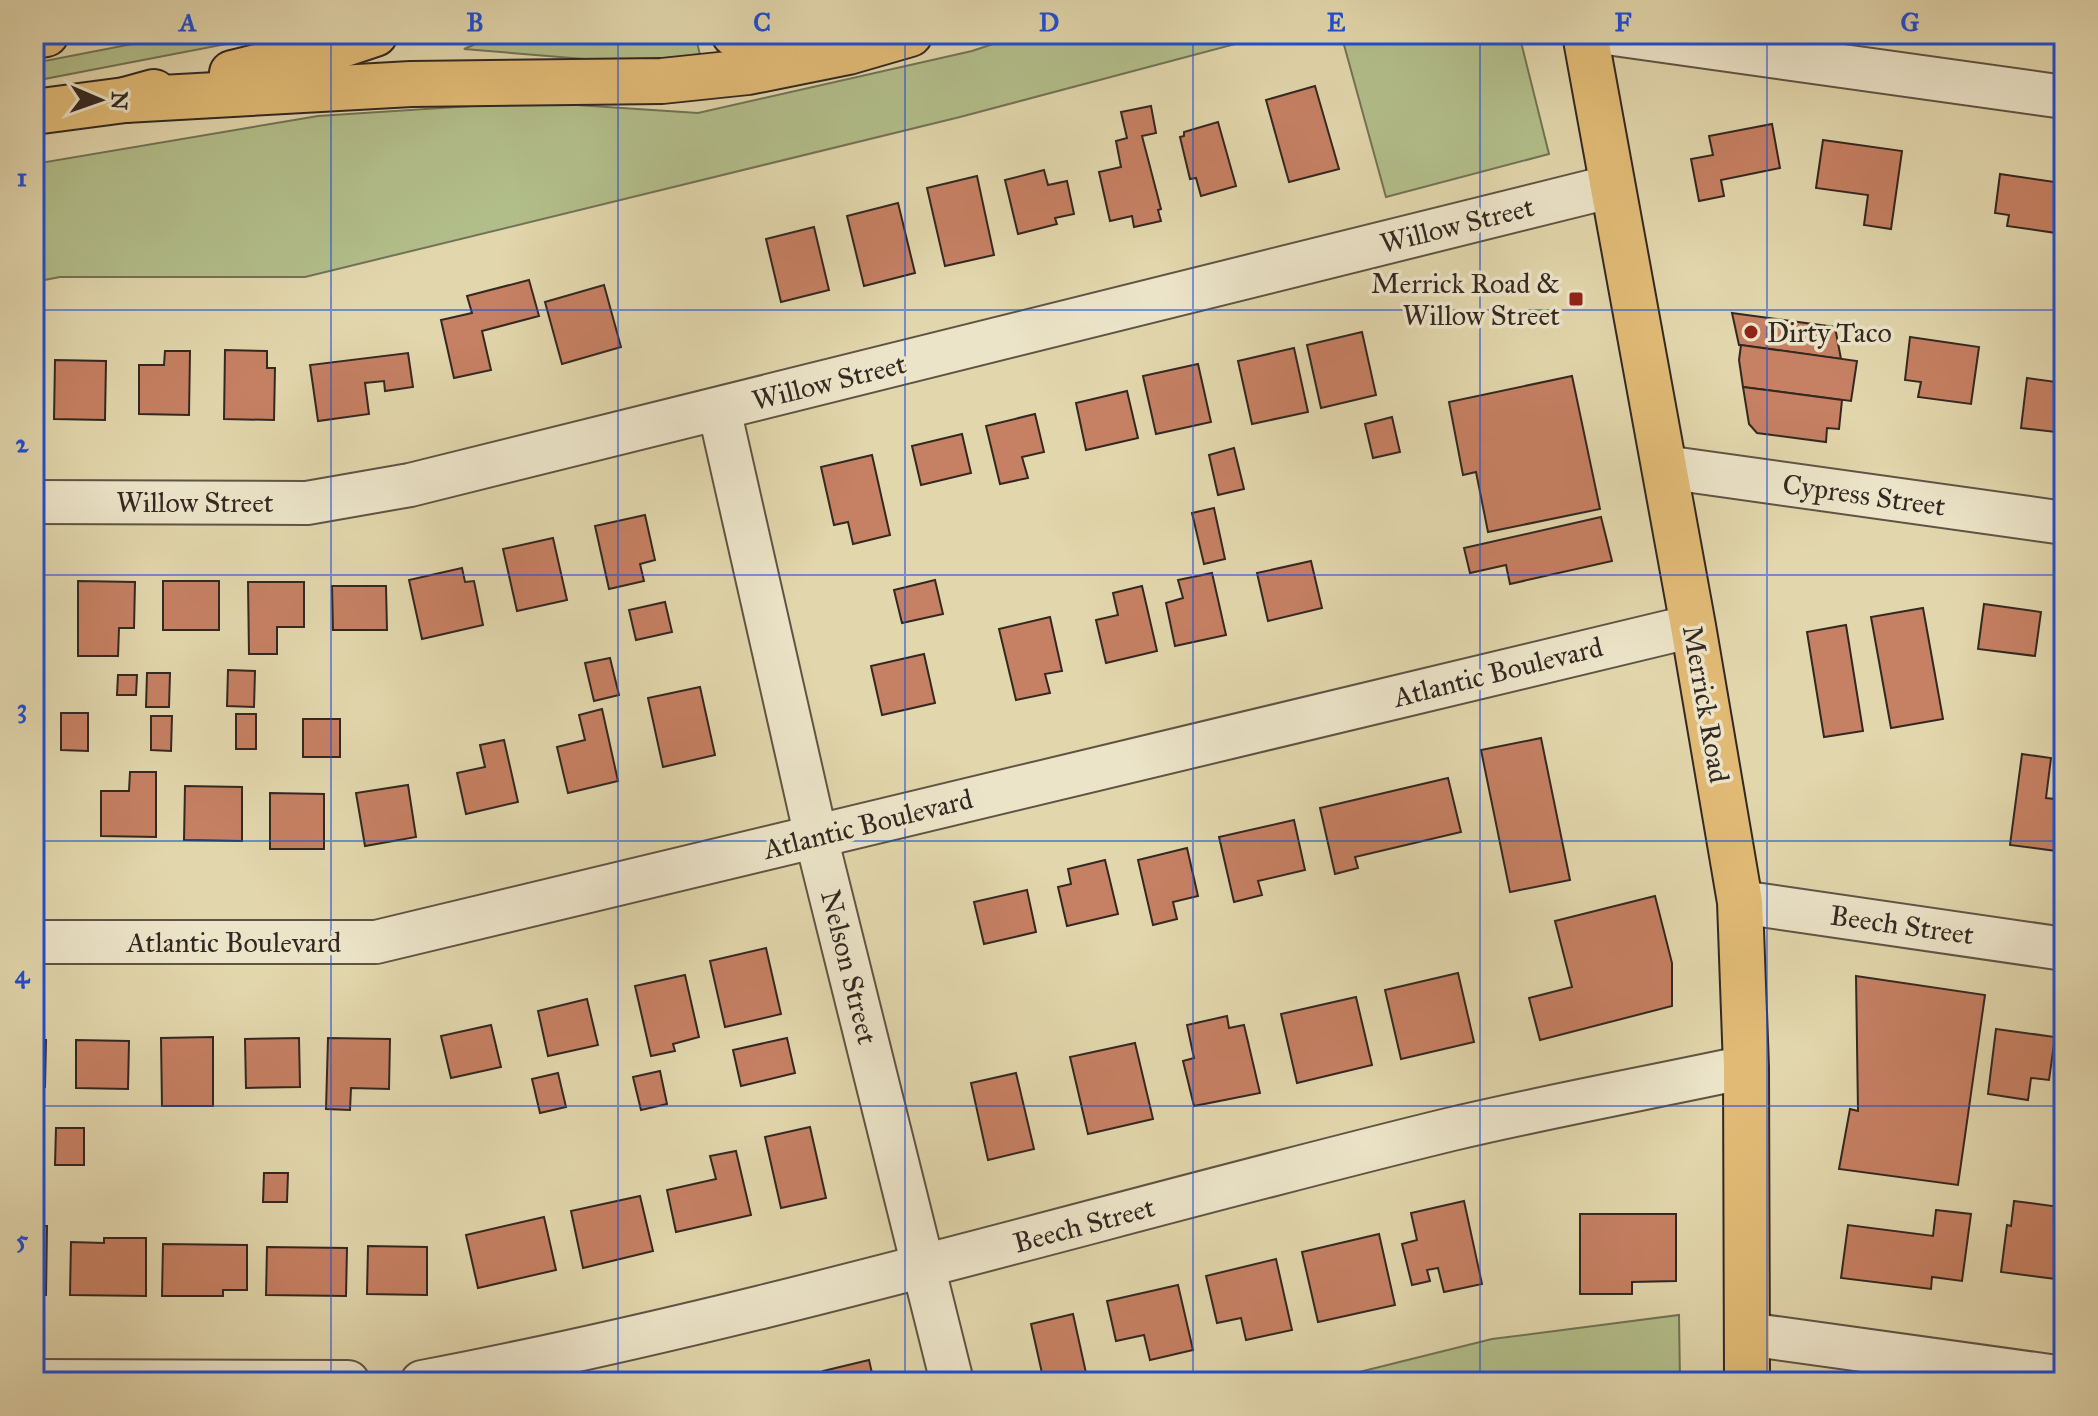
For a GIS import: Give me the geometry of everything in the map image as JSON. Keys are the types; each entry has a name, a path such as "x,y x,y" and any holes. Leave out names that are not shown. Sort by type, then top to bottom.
{"main road":[{"path":"34,36 46,34"},
{"path":"125,100 330,49 375,34"},
{"path":"734,34 769,47 848,52"},
{"path":"34,112 125,100 411,84 662,81 748,72 848,52 910,34"},
{"name":"Merrick Road","path":"1585,34 1740,902 1746,1067 1747,1382"}],"street":[{"path":"1614,34 2064,97"},
{"name":"Willow Street","path":"34,502 307,503 410,485 1613,186"},
{"name":"Nelson Street","path":"719,409 816,837 952,1382"},
{"name":"Cypress Street","path":"1664,467 2064,523"},
{"name":"Atlantic Boulevard","path":"34,942 376,942 1693,626"},
{"name":"Beech Street","path":"1740,902 2064,949"},
{"name":"Beech Street","path":"422,1382 515,1364 925,1266 1454,1129 1746,1067"},
{"path":"1747,1334 2064,1378"},
{"path":"34,1381 348,1382"}],"green space":[{"path":"184,34 278,34 34,81 34,63"},
{"path":"498,34 695,34 701,59 633,63 464,49"},
{"path":"1023,34 1273,34 960,117 305,277 60,277 34,282 34,164 318,116 531,102 698,113 972,51"},
{"path":"1341,34 1519,34 1549,154 1386,197"},
{"path":"1679,1315 1680,1382 1319,1382 1492,1339"}],"building":[{"path":"1315,86 1339,169 1289,182 1266,100"},
{"path":"1151,106 1156,133 1142,136 1161,209 1158,210 1161,221 1134,227 1132,216 1110,221 1099,172 1121,167 1116,141 1127,138 1121,112"},
{"path":"1218,122 1236,186 1201,196 1196,178 1190,179 1180,137 1184,136 1184,132"},
{"path":"1772,124 1780,168 1721,180 1724,196 1699,201 1691,159 1713,155 1709,136"},
{"path":"1823,140 1902,151 1891,229 1864,225 1868,195 1816,188"},
{"path":"1044,170 1048,185 1067,181 1074,214 1055,218 1057,224 1018,234 1005,180"},
{"path":"2000,174 2062,183 2056,233 2007,226 2009,215 1995,213"},
{"path":"977,176 994,255 945,266 927,188"},
{"path":"898,203 915,273 864,286 847,216"},
{"path":"814,227 829,290 781,302 766,239"},
{"path":"529,280 539,316 482,331 491,370 454,378 441,320 472,313 467,296"},
{"path":"604,285 621,347 562,364 545,302"},
{"path":"1732,313 1835,327 1841,359 1739,345"},
{"path":"1362,332 1376,395 1321,408 1307,345"},
{"path":"1910,337 1979,347 1971,404 1918,397 1921,382 1905,380"},
{"path":"1741,345 1857,361 1851,401 1743,387 1739,360"},
{"path":"1294,348 1308,412 1252,424 1238,361"},
{"path":"225,350 267,351 267,368 275,368 274,420 224,419"},
{"path":"165,351 190,351 189,415 139,414 139,365 164,365"},
{"path":"408,353 413,387 385,391 384,381 365,383 369,414 318,421 310,365"},
{"path":"55,360 106,361 105,420 54,419"},
{"path":"1198,364 1211,422 1156,434 1143,376"},
{"path":"1572,376 1600,509 1488,532 1476,472 1463,475 1449,402"},
{"path":"2027,378 2064,383 2064,433 2021,428"},
{"path":"1743,387 1842,400 1839,429 1827,428 1826,442 1757,433 1749,424"},
{"path":"1127,391 1138,438 1086,450 1076,403"},
{"path":"1035,414 1044,452 1022,457 1028,478 1000,484 986,426"},
{"path":"1392,417 1400,452 1373,458 1365,424"},
{"path":"962,434 971,473 921,485 912,446"},
{"path":"1234,448 1244,489 1218,495 1209,455"},
{"path":"872,455 890,535 853,544 848,522 834,525 821,467"},
{"path":"1214,508 1225,559 1204,564 1192,513"},
{"path":"645,515 655,560 640,564 644,581 609,589 595,526"},
{"path":"1601,517 1612,561 1510,584 1506,565 1470,573 1464,548"},
{"path":"553,538 567,600 517,611 503,549"},
{"path":"1311,561 1322,608 1268,621 1257,573"},
{"path":"462,568 465,582 474,581 483,625 422,639 409,580"},
{"path":"1212,573 1226,635 1175,646 1166,603 1183,598 1178,580"},
{"path":"935,580 943,614 902,623 894,590"},
{"path":"78,581 135,582 134,628 119,628 118,656 78,656"},
{"path":"163,581 219,581 219,630 163,630"},
{"path":"248,582 304,582 304,627 277,627 277,654 249,654"},
{"path":"332,586 386,586 387,630 333,630"},
{"path":"1142,586 1157,651 1106,663 1096,620 1118,615 1113,593"},
{"path":"34,588 44,588 44,629 34,629"},
{"path":"665,602 672,632 636,640 629,610"},
{"path":"1984,604 2041,612 2035,656 1978,649"},
{"path":"1923,608 1943,719 1891,728 1871,617"},
{"path":"1050,617 1062,671 1045,674 1050,693 1016,700 999,629"},
{"path":"1846,625 1863,731 1824,737 1807,632"},
{"path":"924,654 935,703 882,715 871,666"},
{"path":"610,658 619,695 594,701 585,663"},
{"path":"228,670 255,671 254,707 227,706"},
{"path":"147,673 170,673 169,707 146,707"},
{"path":"118,675 137,675 136,695 117,695"},
{"path":"700,687 715,755 663,767 648,698"},
{"path":"602,709 618,781 568,793 557,747 585,740 579,715"},
{"path":"61,713 88,713 88,751 61,750"},
{"path":"236,714 256,714 256,749 236,749"},
{"path":"151,716 172,716 171,751 151,750"},
{"path":"303,719 340,719 340,757 303,757"},
{"path":"1541,738 1570,880 1510,892 1481,750"},
{"path":"504,740 518,802 466,814 457,773 485,767 480,745"},
{"path":"2022,754 2051,758 2046,798 2064,800 2064,852 2010,845"},
{"path":"130,772 156,772 156,837 101,836 101,791 129,791"},
{"path":"1448,778 1461,832 1355,857 1358,868 1335,874 1320,808"},
{"path":"408,785 416,837 365,846 356,793"},
{"path":"185,786 242,787 242,841 184,840"},
{"path":"270,793 324,794 324,849 270,849"},
{"path":"1294,820 1305,870 1258,881 1262,895 1234,902 1219,837"},
{"path":"1187,848 1198,896 1173,902 1177,919 1153,925 1138,860"},
{"path":"1105,860 1118,914 1067,926 1058,887 1071,884 1068,869"},
{"path":"1027,890 1036,932 984,944 974,902"},
{"path":"1655,896 1672,963 1672,1006 1540,1040 1529,998 1572,987 1555,921"},
{"path":"766,948 781,1014 725,1027 710,961"},
{"path":"1458,973 1474,1042 1401,1059 1385,990"},
{"path":"685,975 699,1037 673,1044 675,1051 651,1056 635,986"},
{"path":"1856,976 1985,995 1958,1185 1839,1169 1850,1109 1858,1111"},
{"path":"1356,997 1372,1065 1297,1083 1281,1014"},
{"path":"587,999 598,1045 548,1056 538,1011"},
{"path":"1227,1016 1229,1028 1244,1025 1260,1093 1194,1106 1183,1061 1194,1058 1187,1025"},
{"path":"491,1025 501,1067 451,1078 441,1036"},
{"path":"1996,1029 2055,1037 2049,1080 2031,1078 2028,1100 1988,1094"},
{"path":"213,1037 213,1106 162,1106 161,1038"},
{"path":"299,1038 300,1087 246,1088 245,1039"},
{"path":"328,1038 390,1039 389,1089 351,1088 350,1110 326,1109"},
{"path":"787,1038 795,1073 741,1086 733,1050"},
{"path":"34,1040 46,1040 45,1087 34,1087"},
{"path":"76,1040 129,1041 128,1089 76,1088"},
{"path":"1135,1043 1153,1119 1088,1134 1070,1057"},
{"path":"660,1071 667,1104 641,1110 633,1077"},
{"path":"558,1073 566,1107 540,1113 532,1079"},
{"path":"1016,1073 1034,1149 988,1160 971,1083"},
{"path":"810,1127 826,1198 781,1208 765,1137"},
{"path":"56,1128 84,1128 84,1165 55,1165"},
{"path":"736,1151 751,1215 676,1232 667,1190 716,1179 710,1156"},
{"path":"264,1173 288,1173 287,1202 263,1202"},
{"path":"640,1196 653,1251 583,1268 571,1211"},
{"path":"1464,1201 1482,1284 1444,1292 1438,1268 1427,1270 1430,1281 1412,1285 1402,1244 1417,1240 1411,1213"},
{"path":"2014,1201 2060,1207 2057,1231 2064,1232 2064,1280 2001,1272 2007,1225 2011,1226"},
{"path":"1936,1210 1971,1214 1962,1281 1932,1277 1931,1289 1841,1278 1848,1225 1933,1236"},
{"path":"1580,1214 1676,1214 1676,1281 1632,1282 1632,1294 1580,1294"},
{"path":"544,1217 556,1270 478,1288 466,1235"},
{"path":"34,1226 47,1226 46,1295 34,1295"},
{"path":"1379,1234 1395,1305 1318,1322 1302,1252"},
{"path":"104,1238 146,1238 146,1296 70,1295 71,1242 104,1243"},
{"path":"163,1244 247,1245 247,1290 223,1290 223,1296 162,1296"},
{"path":"368,1246 427,1247 427,1295 367,1294"},
{"path":"267,1247 347,1248 346,1296 266,1295"},
{"path":"1276,1259 1292,1330 1246,1340 1241,1318 1217,1323 1206,1276"},
{"path":"1178,1285 1193,1350 1150,1360 1144,1335 1116,1341 1107,1301"},
{"path":"1073,1314 1088,1382 1044,1382 1031,1324"},
{"path":"869,1360 874,1382 825,1382 823,1371"}],"place":[{"name":"Merrick Road & Willow Street","path":"1576,299"},
{"name":"Dirty Taco","path":"1751,332"}]}
